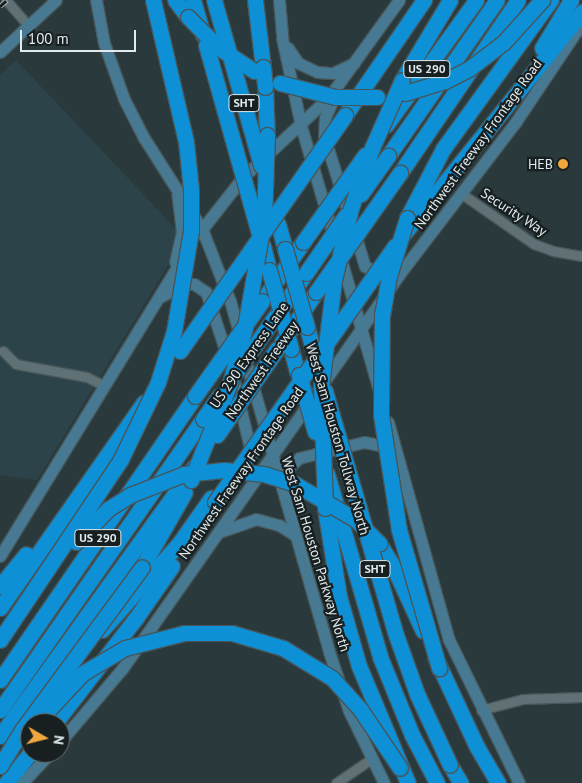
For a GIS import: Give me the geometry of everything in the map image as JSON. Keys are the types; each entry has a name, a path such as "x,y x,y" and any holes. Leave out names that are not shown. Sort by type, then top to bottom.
{"highway":[{"path":"0,640 121,459 158,382 174,331 192,231 191,190 186,142 153,0"},
{"path":"175,0 208,38 254,72 307,92 363,98 419,90 464,71 504,42 542,0"},
{"name":"West Sam Houston Tollway North","path":"193,0 373,636 398,703 433,777"},
{"name":"West Sam Houston Tollway North","path":"214,0 377,575 417,694 450,765 461,783"},
{"path":"0,767 169,524 210,436 230,384 256,274 265,201 265,87 255,0"},
{"path":"0,608 424,0"},
{"path":"400,768 359,666 339,596 323,493 320,386 334,280 354,199 372,148 402,80 450,0"},
{"name":"US 290","path":"0,680 195,396 476,0"},
{"name":"US 290 Express Lane","path":"0,710 497,0"},
{"name":"Northwest Freeway","path":"0,738 212,442 518,0"},
{"path":"440,668 398,530 388,478 381,415 382,314 403,228 420,189 443,149 551,0"},
{"path":"513,97 571,0"},
{"path":"0,738 147,582 213,500 286,401 402,237 582,12"},
{"path":"0,586 101,462"},
{"path":"25,602 87,527 130,495 184,474 224,470 264,474 295,484 325,499 356,520 379,544 394,568 477,747 498,783"},
{"path":"63,713 136,618 213,500"},
{"path":"45,713 83,673 125,648 184,633 232,634 283,648 332,678 360,709 408,783"},
{"path":"0,705 29,669"},
{"path":"0,767 20,743"},
{"path":"6,783 22,763"}],"main road":[{"path":"0,52 56,0"},
{"name":"West Sam Houston Parkway North","path":"96,0 104,43 124,99 144,138 202,229 230,301 271,457 328,652 349,711 384,783"},
{"path":"279,0 282,38 301,126 449,640 481,710 519,783"},
{"path":"0,556 155,300 202,229 243,177 301,126 340,84 399,0"},
{"name":"Northwest Freeway Frontage Road","path":"70,730 122,669 404,268 515,123 582,23"},
{"path":"282,38 298,63 316,72 333,73 356,62"},
{"path":"340,84 325,117 324,136 365,266 385,276 404,268"},
{"path":"171,275 182,232 182,210 174,183"},
{"path":"155,300 174,287 194,284 206,292 214,308 251,441 244,496"},
{"path":"281,492 288,468 299,458 364,442 380,445 398,458"},
{"path":"219,532 256,519 279,525 293,534"},
{"path":"22,783 41,763"}],"street":[{"path":"6,0 29,26"},
{"name":"Security Way","path":"462,194 534,244 553,251 582,256"},
{"path":"3,351 16,364 87,377 103,385"},
{"path":"481,710 523,699 582,697"},
{"path":"336,783 371,758"}],"shaded area":[{"path":"16,60 178,231 175,254 37,480 0,475 0,75"}],"railway":[{"path":"0,6 7,0"}],"place":[{"name":"HEB","path":"563,164"}]}
